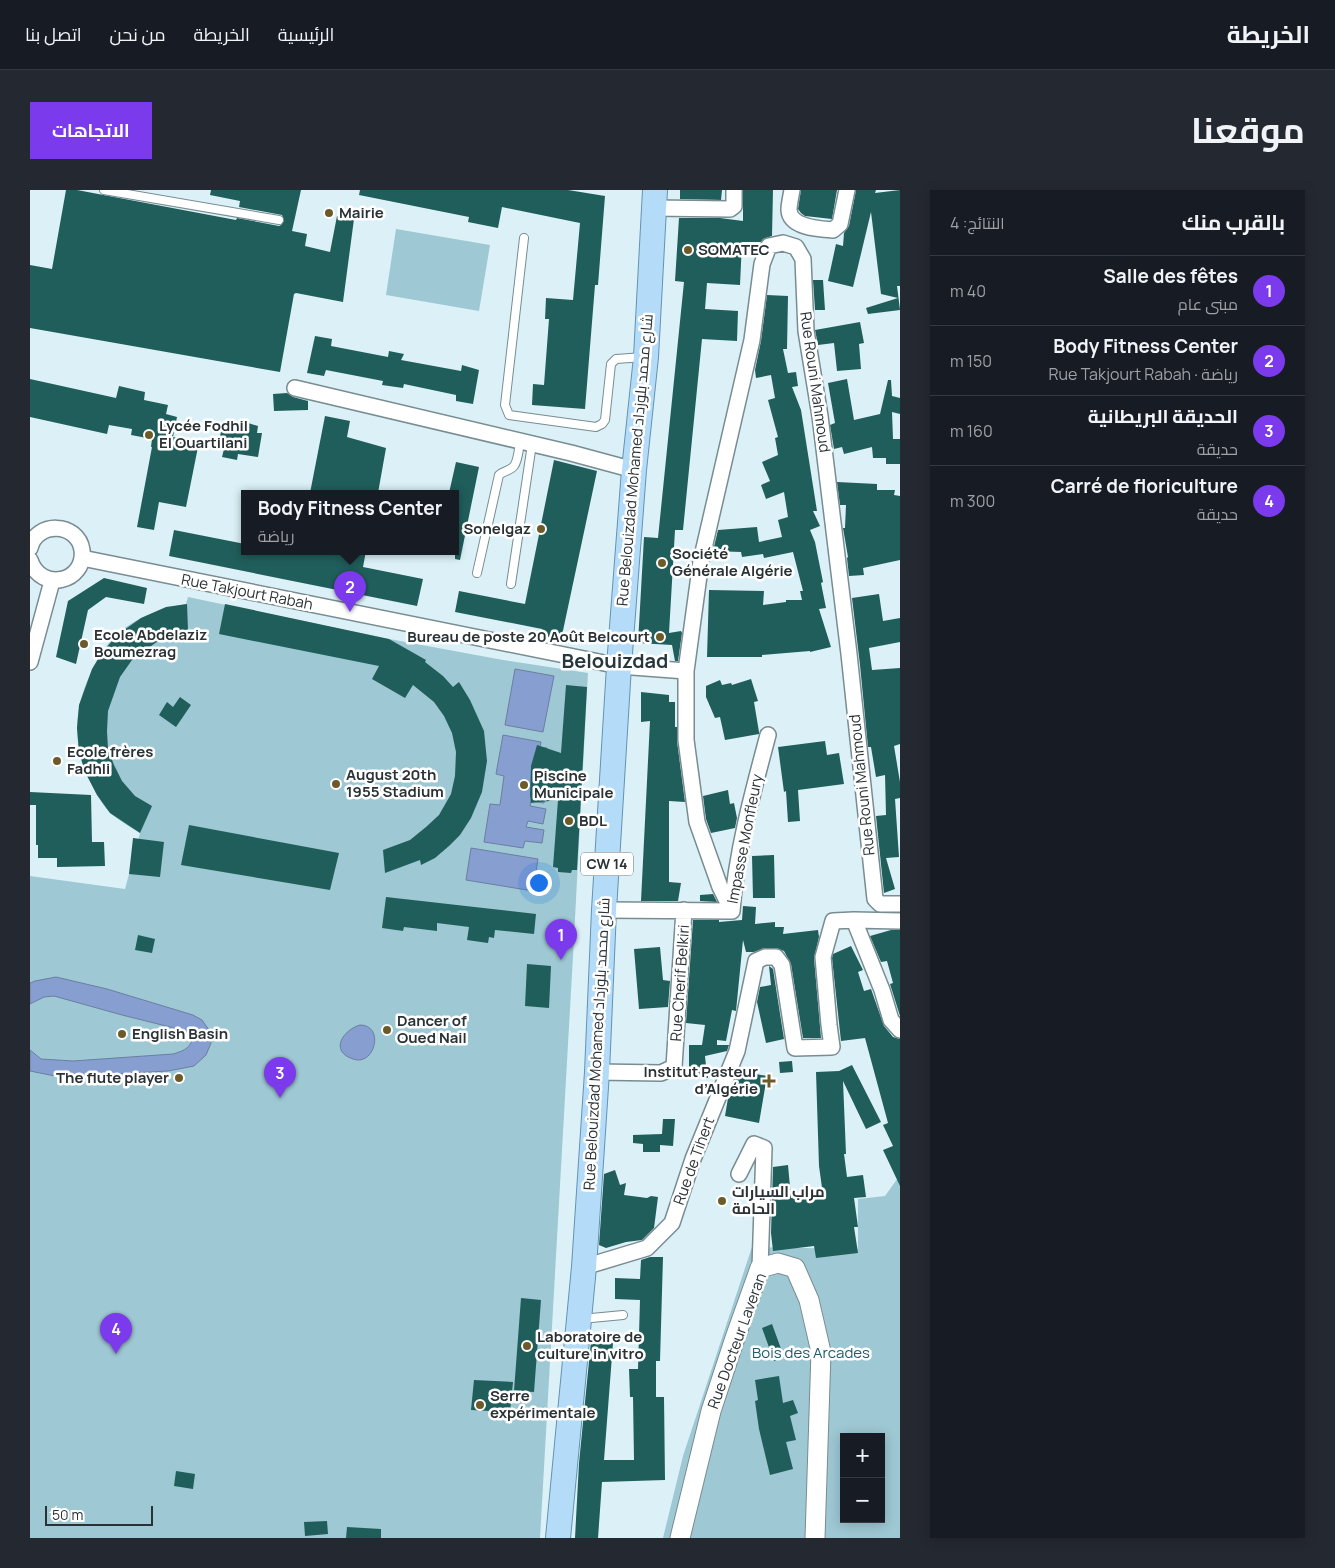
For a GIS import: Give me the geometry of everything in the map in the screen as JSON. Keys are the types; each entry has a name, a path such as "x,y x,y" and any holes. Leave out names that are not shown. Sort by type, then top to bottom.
{"main road":[{"name":"Rue Belouizdad Mohamed شارع محمد بلوزداد","path":"558,1538 584,1267 597,1072 604,910 619,666 634,470 646,357 654,199"}],"street":[{"path":"654,199 730,209 734,206 734,190"},
{"path":"792,190 789,211 792,220 800,224 833,230 840,224 847,190"},
{"name":"Rue Rouni Mahmoud","path":"686,671 701,561 752,340 762,264 769,246 783,243 796,247 803,259 806,330 822,426 875,899 880,904 900,904"},
{"path":"294,388 570,453 634,470"},
{"path":"30,548 31,543 41,532 49,528 59,528 68,530 75,536 82,549 80,564 73,574 65,579 52,580 43,578 32,567 30,560"},
{"name":"Rue Takjourt Rabah","path":"82,558 619,666"},
{"path":"30,662 34,626 52,580"},
{"path":"619,666 686,671"},
{"name":"Impasse Monfleury","path":"686,671 686,740 698,822 720,887 732,911"},
{"name":"Impasse Monfleury","path":"732,911 733,891 751,799 768,735"},
{"path":"604,910 732,911"},
{"name":"Rue Cherif Belkiri","path":"597,1072 661,1074 674,1067 684,910"},
{"path":"854,920 882,990 891,1020 900,1030"},
{"name":"Rue de Tihert","path":"584,1267 647,1248 672,1223 693,1159 736,1051 756,960 765,957 776,957 782,965 795,1048 832,1047 828,1025 823,957 833,921 900,921"},
{"path":"739,1174 754,1144 764,1148 760,1268"},
{"name":"Rue Docteur Laveran","path":"680,1538 711,1411 735,1338 760,1268 778,1263 795,1268 809,1300 821,1352 815,1538"}],"lane":[{"path":"104,190 279,220"},
{"path":"524,238 505,405 509,416 596,427 605,420 611,364 616,359 646,357"},
{"path":"477,573 499,475 515,465 526,443"},
{"path":"511,584 526,443"},
{"path":"579,1319 623,1315"}],"green space":[{"path":"396,229 490,245 479,311 386,295"},
{"path":"188,597 384,638 503,660 588,673 540,1538 30,1538 30,876 125,889 140,833 111,814 92,785 80,754 77,723 79,708 89,677 108,643 125,628 150,614 186,604"},
{"name":"Bois des Arcades","path":"900,1175 900,1538 663,1538 683,1456 752,1247 858,1249 858,1199 885,1196"}],"water":[{"path":"515,669 554,676 543,732 505,725"},
{"path":"503,735 541,742 540,747 547,748 544,803 531,801 530,806 546,809 543,824 528,821 526,827 544,830 542,843 525,841 523,848 484,842 490,804 500,805 504,776 496,774"},
{"path":"471,848 538,859 533,891 466,880"},
{"path":"56,977 107,989 193,1015 202,1020 209,1030 211,1043 206,1055 194,1066 168,1071 60,1077 30,1071 30,1050 41,1059 73,1061 173,1054 187,1048 193,1038 194,1033 54,996 44,997 30,1004 30,983"},
{"path":"360,1025 368,1027 373,1031 375,1038 371,1052 361,1060 353,1059 346,1055 340,1046 348,1031"}],"building":[{"path":"66,190 77,190 236,220 237,218 279,226 284,221 282,215 239,207 240,201 210,195 211,190 301,190 292,231 307,234 305,246 330,252 337,216 354,219 343,302 294,294 280,372 30,328 30,265 52,269"},
{"path":"360,190 568,190 605,196 598,285 595,285 585,409 532,405 533,384 544,385 549,319 545,319 546,298 573,300 580,223 502,207 498,228 468,222 469,217 359,195"},
{"path":"680,190 722,190 721,200 680,199"},
{"path":"743,190 773,190 772,236 763,239 761,242 742,242 740,285 707,283 705,309 738,311 737,341 702,339 683,530 675,530 669,633 681,631 682,633 678,661 675,661 672,645 638,643 644,537 658,538 684,282 675,281 679,218 720,218 743,221"},
{"path":"801,190 837,190 832,219 805,216 801,213 798,209"},
{"path":"856,190 876,190 875,193 900,190 900,286 897,286 900,310 868,314 866,308 898,298 881,294 871,212 853,287 828,281 836,244 843,246 844,233 849,226"},
{"path":"813,280 823,280 825,310 815,310"},
{"path":"767,295 788,296 787,349 783,349 788,373 796,372 798,386 792,387 801,410 817,511 813,511 820,526 810,530 815,542 826,608 819,609 831,647 810,652 762,655 762,657 707,657 709,590 764,591 763,605 786,602 786,600 802,600 800,591 803,591 793,552 764,558 763,554 742,557 741,552 713,551 718,530 757,527 759,542 782,537 778,520 788,517 784,492 766,499 761,485 770,481 762,462 778,455 775,438 778,437 768,400 775,398 771,375 756,378 755,370"},
{"path":"860,322 864,343 859,344 861,369 837,371 834,343 818,345 815,330"},
{"path":"315,336 332,339 331,346 388,357 389,351 404,354 401,360 461,371 462,365 479,370 473,404 456,401 456,395 404,384 403,388 382,385 383,381 326,370 324,376 307,373"},
{"path":"30,379 116,398 119,386 145,392 144,400 168,405 166,414 177,417 173,437 199,442 186,507 159,502 154,530 137,527 152,439 131,435 132,429 109,425 107,434 30,417"},
{"path":"847,379 854,420 880,414 888,380 891,380 892,396 900,398 900,414 892,412 893,439 900,439 900,464 886,464 886,458 873,458 872,447 844,454 842,447 834,449 830,425 835,423 828,383"},
{"path":"287,393 293,397 308,401 308,410 274,411 273,394"},
{"path":"325,416 350,421 347,437 386,448 379,490 311,490"},
{"path":"223,422 242,428 245,422 258,426 257,433 262,433 258,457 238,454 237,460 222,457 224,449 218,446"},
{"path":"554,460 597,471 561,640 541,635 542,629 455,612 459,591 525,604"},
{"path":"456,462 479,467 460,560 455,559 455,555 459,555 459,490 450,490"},
{"path":"837,482 877,484 877,490 895,490 894,495 900,496 900,560 863,568 864,575 849,576 843,528 845,528 846,505 840,505"},
{"path":"174,530 241,543 241,555 365,555 363,567 423,579 417,606 169,556"},
{"path":"104,578 147,588 144,604 106,597 88,610 76,664 56,657 68,601"},
{"path":"879,594 883,621 900,618 900,642 869,648 872,670 900,668 900,744 894,746 900,782 900,798 895,799 899,857 886,858 895,889 884,893 876,816 886,815 885,775 876,777 871,747 868,747 852,598"},
{"path":"187,604 188,630 158,641 132,660 120,677 108,711 108,749 114,765 122,781 135,796 152,806 140,833 110,813 97,795 85,772 79,752 77,728 79,705 92,669 101,654 117,635 141,618 166,607"},
{"path":"225,604 389,639 426,660 425,662 443,676 453,687 459,682 470,700 484,731 487,761 482,792 471,818 460,835 449,846 435,858 421,865 420,860 385,873 383,850 410,840 426,827 439,815 451,794 455,776 456,752 452,733 444,716 434,702 413,685 405,698 372,679 379,666 219,634"},
{"path":"751,679 758,701 754,702 759,734 725,740 720,717 715,718 706,697 706,686 720,680 722,685 731,683 732,685"},
{"path":"566,685 587,687 577,870 572,870 571,873 558,872 558,868 553,867 558,800 531,803 530,795 531,766 537,745 561,753"},
{"path":"641,692 669,695 669,702 675,702 675,727 677,727 685,802 669,801 669,882 681,883 678,901 641,901 650,721 641,722"},
{"path":"180,697 191,705 176,727 159,715 167,702 173,707"},
{"path":"825,741 827,755 839,753 844,784 798,790 800,821 788,822 786,791 784,792 778,747"},
{"path":"728,790 730,804 734,803 737,818 735,828 711,833 706,819 703,796"},
{"path":"30,792 91,795 92,842 104,842 105,866 57,867 57,858 38,858 38,845 36,845 36,805 30,805"},
{"path":"189,825 339,853 330,890 181,865"},
{"path":"133,838 164,842 160,877 129,874"},
{"path":"774,855 775,898 753,898 752,856"},
{"path":"713,894 717,902 700,901 700,895"},
{"path":"386,897 536,914 534,934 495,930 494,938 489,937 488,943 467,940 469,927 437,923 437,931 404,927 403,931 382,928"},
{"path":"743,906 756,907 755,924 775,922 775,927 784,927 783,934 818,930 819,937 814,958 821,1038 803,1038 791,964 784,951 776,948 765,948 754,952 746,952 743,940 736,1011 732,1010 726,1041 717,1040 717,1045 729,1045 727,1051 705,1056 708,1078 689,1078 689,1045 702,1045 705,1025 686,1023 693,920 719,920 719,922 742,920"},
{"path":"891,930 900,930 900,1016 890,984 893,983 887,961 881,962 870,936"},
{"path":"138,935 155,939 152,953 135,950"},
{"path":"851,946 863,970 858,972 864,991 871,989 884,1026 893,1037 900,1039 900,1186 883,1150 893,1146 883,1125 888,1123 865,1038 841,1041 832,958 833,954"},
{"path":"660,947 663,980 670,981 668,1007 639,1009 634,949"},
{"path":"527,964 551,966 549,1008 525,1006"},
{"path":"769,966 773,969 784,1039 766,1043 757,1002 760,987 771,985"},
{"path":"792,1061 793,1072 780,1073 779,1062"},
{"path":"852,1065 881,1122 866,1129 843,1081 846,1154 844,1154 847,1177 863,1175 866,1197 854,1198 858,1227 854,1227 858,1253 816,1258 814,1246 773,1251 771,1233 773,1167 788,1165 791,1198 823,1195 819,1166 816,1072 839,1071"},
{"path":"739,1071 767,1076 759,1123 725,1116 728,1098"},
{"path":"663,1119 675,1119 673,1146 660,1145 660,1152 643,1152 643,1144 633,1143 633,1135 662,1134"},
{"path":"615,1170 620,1185 626,1183 624,1195 647,1198 651,1196 658,1197 654,1228 642,1240 626,1242 606,1248 599,1245 604,1174"},
{"path":"650,1257 663,1257 660,1361 656,1361 656,1397 664,1397 665,1480 602,1482 598,1538 575,1538 579,1463 591,1341 613,1343 604,1460 634,1460 633,1397 630,1397 629,1369 638,1369 640,1300 615,1299 615,1278 640,1279 641,1260"},
{"name":"Laboratoire de culture in vitro","path":"521,1298 541,1300 534,1392 514,1391"},
{"path":"772,1324 784,1357 774,1361 762,1328"},
{"path":"779,1376 783,1403 793,1400 798,1413 790,1416 796,1440 786,1442 793,1469 770,1475 759,1429 755,1401 758,1400 755,1380"},
{"path":"474,1380 513,1382 510,1412 471,1410"},
{"path":"176,1471 195,1474 193,1489 174,1486"},
{"path":"327,1521 328,1534 305,1536 304,1522"},
{"path":"347,1527 381,1529 381,1538 346,1538"}],"place":[{"name":"Mairie","path":"329,213"},
{"name":"SOMATEC","path":"688,250"},
{"name":"Lycée Fodhil El Ouartilani","path":"149,435"},
{"name":"Sonelgaz","path":"541,529"},
{"name":"Société Générale Algérie","path":"662,563"},
{"name":"Body Fitness Center","path":"350,612"},
{"name":"Bureau de poste 20 Août Belcourt","path":"660,637"},
{"name":"Ecole Abdelaziz Boumezrag","path":"84,644"},
{"name":"Ecole frères Fadhli","path":"57,761"},
{"name":"August 20th 1955 Stadium","path":"336,784"},
{"name":"Piscine Municipale","path":"524,785"},
{"name":"BDL","path":"569,821"},
{"name":"Salle des fêtes","path":"561,960"},
{"name":"Dancer of Oued Nail","path":"387,1030"},
{"name":"English Basin","path":"122,1034"},
{"name":"The flute player","path":"179,1078"},
{"name":"Institut Pasteur d’Algérie","path":"769,1081"},
{"name":"الحديقة البريطانية","path":"280,1098"},
{"name":"مراب السيارات الحامة","path":"722,1201"},
{"name":"Laboratoire de culture in vitro","path":"527,1346"},
{"name":"Carré de floriculture","path":"116,1354"},
{"name":"Serre expérimentale","path":"480,1405"}],"district":[{"name":"Belouizdad","path":"615,661"}]}
